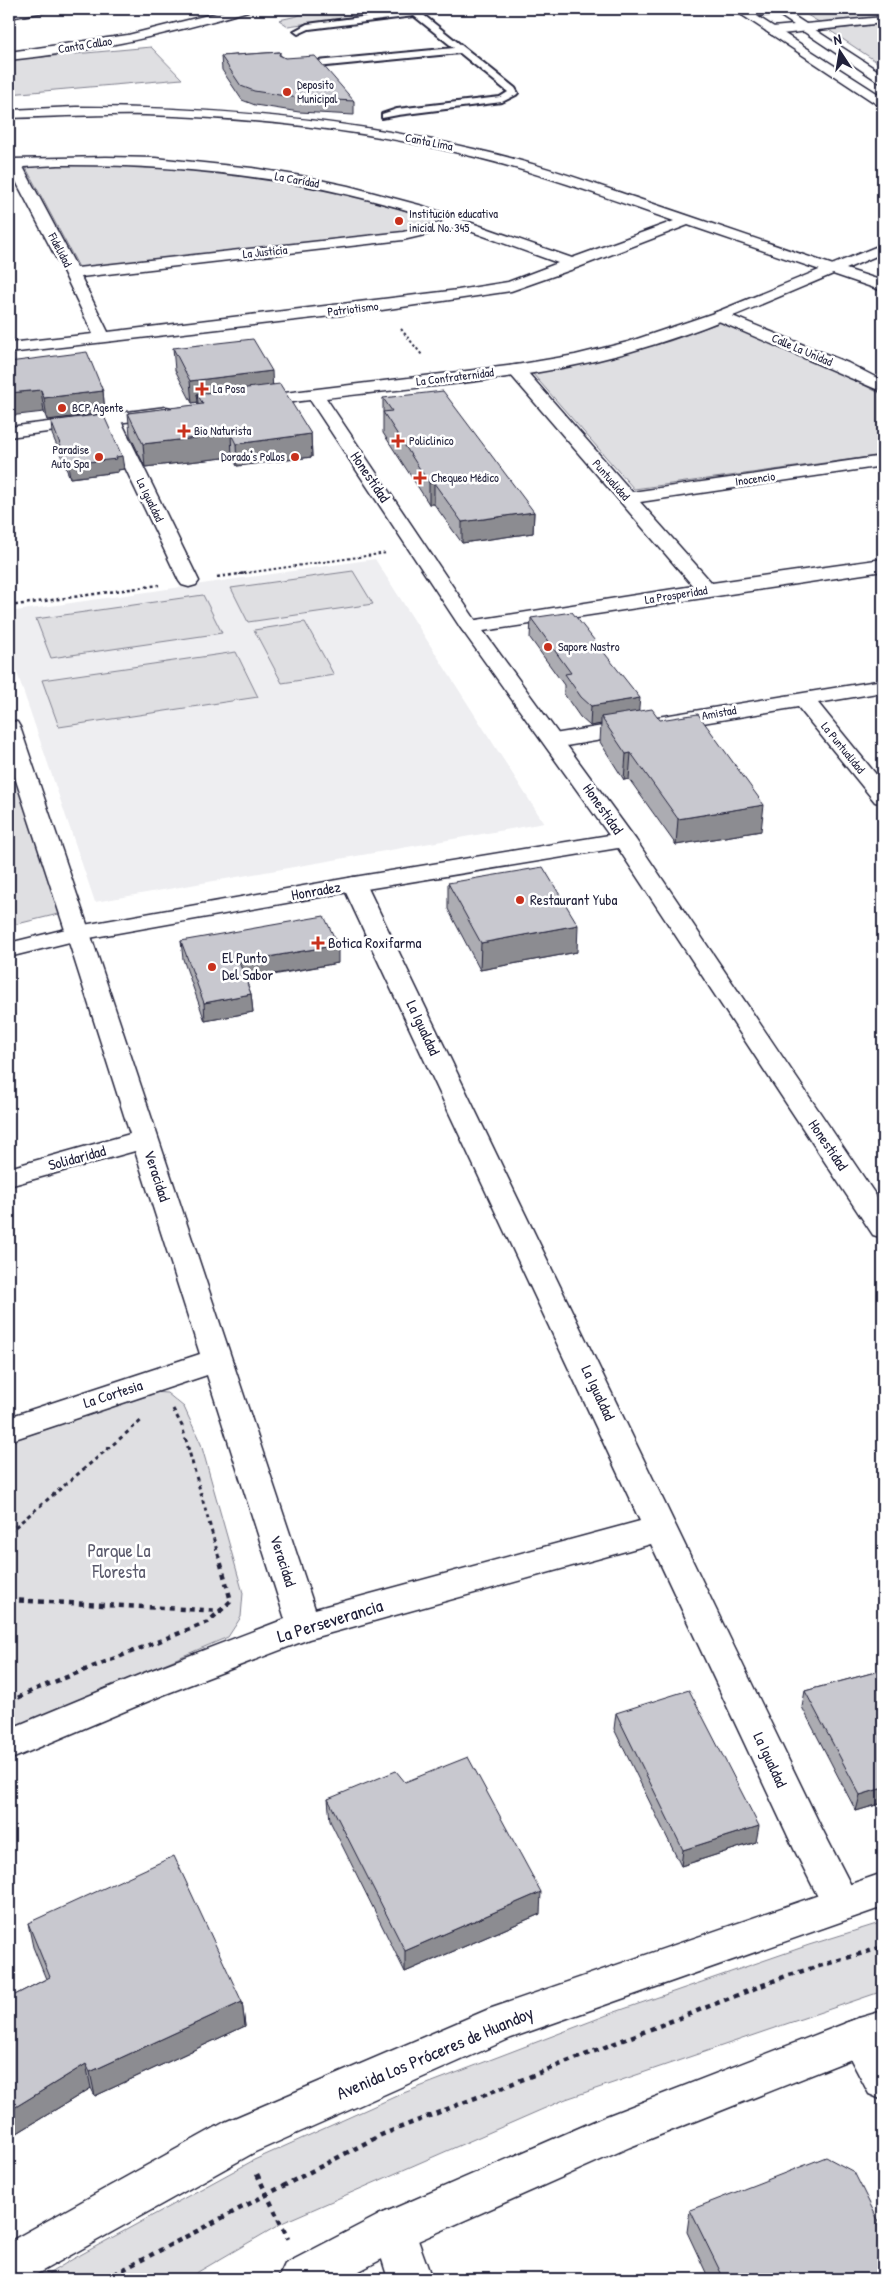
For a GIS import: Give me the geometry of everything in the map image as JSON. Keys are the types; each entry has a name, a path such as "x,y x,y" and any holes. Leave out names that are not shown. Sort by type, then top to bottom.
{"main road":[{"path":"9,15 45,9"},
{"name":"Canta Callao","path":"9,56 97,44 160,32 244,9"},
{"path":"743,11 802,9"},
{"path":"777,10 883,79"},
{"path":"743,11 883,102"},
{"path":"772,31 883,20"},
{"name":"Canta Lima","path":"9,114 134,111 182,113 280,120 356,129 434,143 494,157 542,171 883,286"},
{"name":"La Caridad","path":"11,163 109,161 178,164 298,179 396,202 574,264"},
{"name":"Fidelidad","path":"11,163 72,273 103,338"},
{"name":"Patriotismo","path":"9,348 382,305 511,286 686,221"},
{"name":"La Justicia","path":"72,273 403,236 457,222"},
{"name":"La Confraternidad","path":"238,404 516,370 575,360 633,346 720,316 883,248"},
{"name":"Calle La Unidad","path":"720,316 842,367 883,387"},
{"name":"Puntualidad","path":"516,370 707,590"},
{"name":"Honestidad","path":"315,395 470,627 624,840 883,1228"},
{"path":"9,432 179,411"},
{"name":"La Igualdad","path":"111,419 189,580"},
{"name":"Inocencio","path":"627,498 883,461"},
{"name":"La Prosperidad","path":"470,627 883,565"},
{"name":"Amistad","path":"554,741 883,686"},
{"name":"La Puntualidad","path":"803,699 883,797"},
{"name":"Veracidad","path":"9,727 304,1626"},
{"name":"Honradez","path":"9,950 78,933 354,884 624,840"},
{"name":"La Igualdad","path":"354,884 662,1528 806,1837 841,1903"},
{"name":"Solidaridad","path":"9,1177 145,1139"},
{"name":"La Cortesia","path":"9,1428 217,1360"},
{"name":"La Perseverancia","path":"9,1745 151,1685 304,1626 662,1528"},
{"name":"Avenida Los Próceres de Huandoy","path":"9,2266 240,2138 503,2022 841,1903 883,1890"},
{"path":"303,2277 394,2230 618,2131 871,2034 883,2080"},
{"path":"394,2230 410,2279"}],"lane":[{"path":"298,31 307,27 414,11 512,90 513,93 502,99 397,112 385,116"},
{"path":"285,67 463,50"}],"path":[{"path":"382,305 440,379"},
{"path":"9,1702 36,1689 208,1622 231,1601 182,1426 169,1401"},
{"path":"9,1532 144,1419"},
{"path":"9,1600 222,1611"},
{"path":"105,2279 380,2135 786,1976 883,1947"},
{"path":"240,2138 303,2277"}],"shaded area":[{"path":"375,559 544,823 95,902 9,649 9,612"}],"green space":[{"path":"310,9 401,10 288,26 279,20 297,16"},
{"path":"842,9 883,9 883,17 819,22 802,12"},
{"path":"883,24 883,49 877,62 829,30"},
{"path":"151,47 182,79 9,94 9,60"},
{"path":"55,164 158,166 242,175 309,186 408,211 441,222 398,234 80,269 25,166"},
{"path":"721,322 831,368 883,395 883,455 634,489 532,373 613,356 670,341"},
{"path":"353,571 373,604 248,622 231,588"},
{"path":"203,595 222,633 51,658 36,619"},
{"path":"305,622 334,675 282,683 254,630"},
{"path":"236,652 258,697 59,727 42,680"},
{"path":"9,737 75,910 9,926"},
{"name":"Parque La Floresta","path":"136,1391 167,1393 184,1407 201,1444 243,1593 241,1617 228,1637 9,1729 9,1432"},
{"path":"883,1922 883,1991 566,2099 284,2222 186,2279 40,2279 254,2160 401,2094 615,2012 809,1945"}],"building":[{"path":"280,52 279,55 285,58 315,56 354,101 298,98 254,91 241,86 221,56"},
{"path":"253,339 272,371 190,381 173,348"},
{"path":"87,352 103,391 44,398 41,390 9,393 9,362"},
{"path":"280,384 311,434 236,444 231,434 143,444 128,413 203,404 197,394"},
{"path":"443,391 534,512 462,522 434,483 429,483 383,412 392,411 383,398"},
{"path":"103,414 122,456 116,457 117,459 68,464 51,421"},
{"path":"572,612 640,698 591,706 581,697 565,674 571,673 531,618"},
{"path":"652,709 660,720 698,714 764,805 678,819 631,753 626,754 601,717"},
{"path":"543,867 578,925 481,943 448,883"},
{"path":"324,916 338,945 239,962 251,994 204,1003 181,941"},
{"path":"883,1670 883,1788 860,1795 805,1691"},
{"path":"689,1690 759,1826 683,1850 616,1713"},
{"path":"468,1757 541,1892 405,1951 328,1799 396,1771 405,1782"},
{"path":"174,1856 242,2002 90,2072 86,2064 9,2111 9,1998 50,1977 28,1923"},
{"path":"826,2157 854,2172 883,2230 883,2279 724,2279 690,2210"}],"place":[{"name":"Deposito Municipal","path":"287,92"},
{"name":"Institución educativa inicial No. 345","path":"399,221"},
{"name":"La Posa","path":"202,389"},
{"name":"BCP Agente","path":"62,408"},
{"name":"Bio Naturista","path":"184,431"},
{"name":"Policlinico","path":"398,441"},
{"name":"Paradise Auto Spa","path":"99,457"},
{"name":"Dorado's Pollos","path":"295,457"},
{"name":"Chequeo Médico","path":"420,478"},
{"name":"Sapore Nastro","path":"548,647"},
{"name":"Restaurant Yuba","path":"520,900"},
{"name":"Botica Roxifarma","path":"318,943"},
{"name":"El Punto Del Sabor","path":"212,967"}]}
